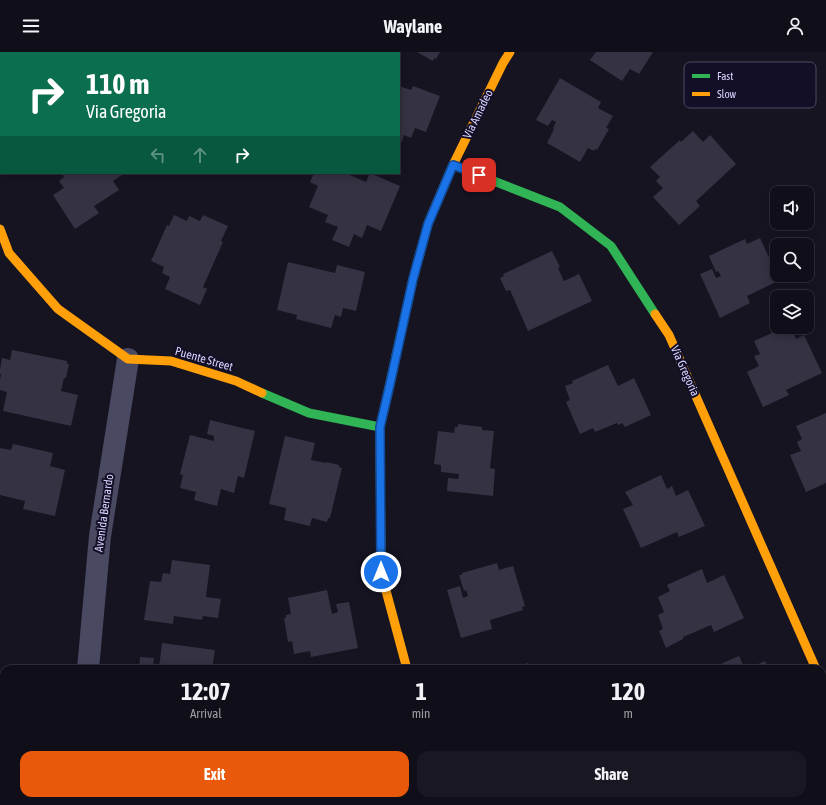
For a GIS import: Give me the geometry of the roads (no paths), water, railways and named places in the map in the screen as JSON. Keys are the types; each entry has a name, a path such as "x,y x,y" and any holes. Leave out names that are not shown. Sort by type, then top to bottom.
{"street":[{"name":"Via Amadeo","path":"407,665 381,572 380,427 413,279 428,224 453,165 510,52"},
{"name":"Via Gregoria","path":"453,165 560,207 611,246 669,335 814,665"},
{"path":"0,229 9,253 58,309 128,359"},
{"name":"Puente Street","path":"128,359 171,361 236,380 309,413 380,427"},
{"name":"Avenida Bernardo","path":"88,665 100,536 128,359"}]}
